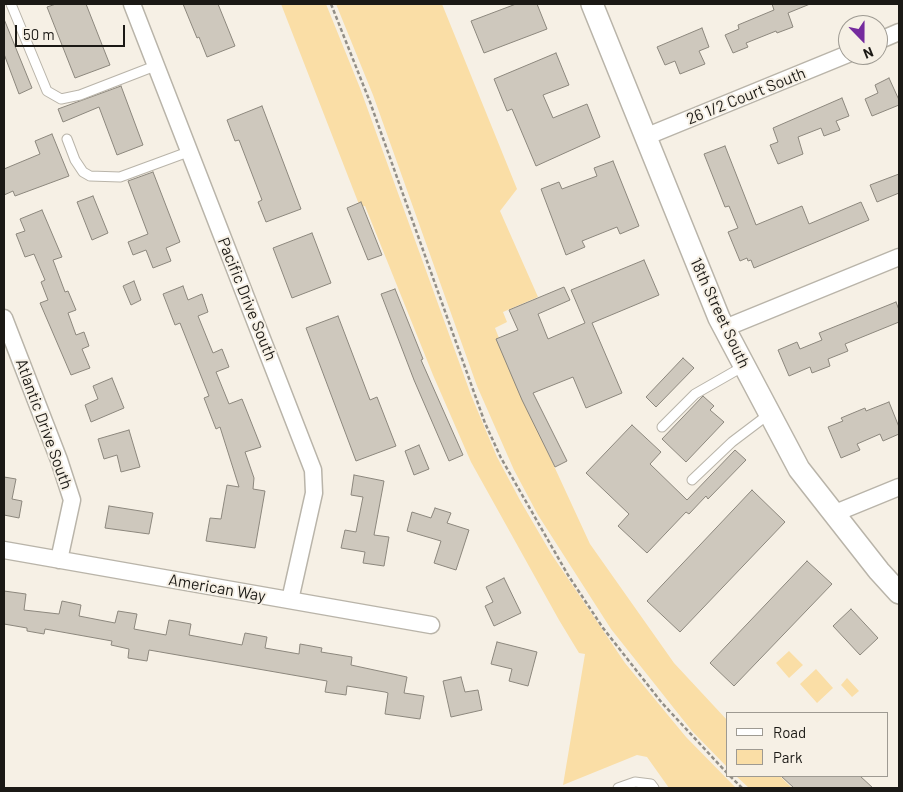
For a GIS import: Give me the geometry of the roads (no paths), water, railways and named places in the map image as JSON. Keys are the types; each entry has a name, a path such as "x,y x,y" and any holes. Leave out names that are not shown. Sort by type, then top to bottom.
{"street":[{"name":"Pacific Drive South","path":"132,4 188,152 314,470 314,493 290,600"},
{"name":"18th Street South","path":"592,4 701,277 769,414 799,469 879,571 899,592"},
{"name":"26 1/2 Court South","path":"645,136 838,58"},
{"path":"725,328 899,257"},
{"name":"Atlantic Drive South","path":"4,318 59,460 72,500 59,560"},
{"path":"833,514 899,487"},
{"name":"American Way","path":"4,550 431,625"}],"lane":[{"path":"11,4 46,91 61,99 80,95 155,66"},
{"path":"67,139 75,160 83,172 90,176 120,177 188,152"},
{"path":"662,427 695,394 744,366"},
{"path":"692,480 732,442 769,414"},
{"path":"618,788 635,782 650,784 654,788"}]}
